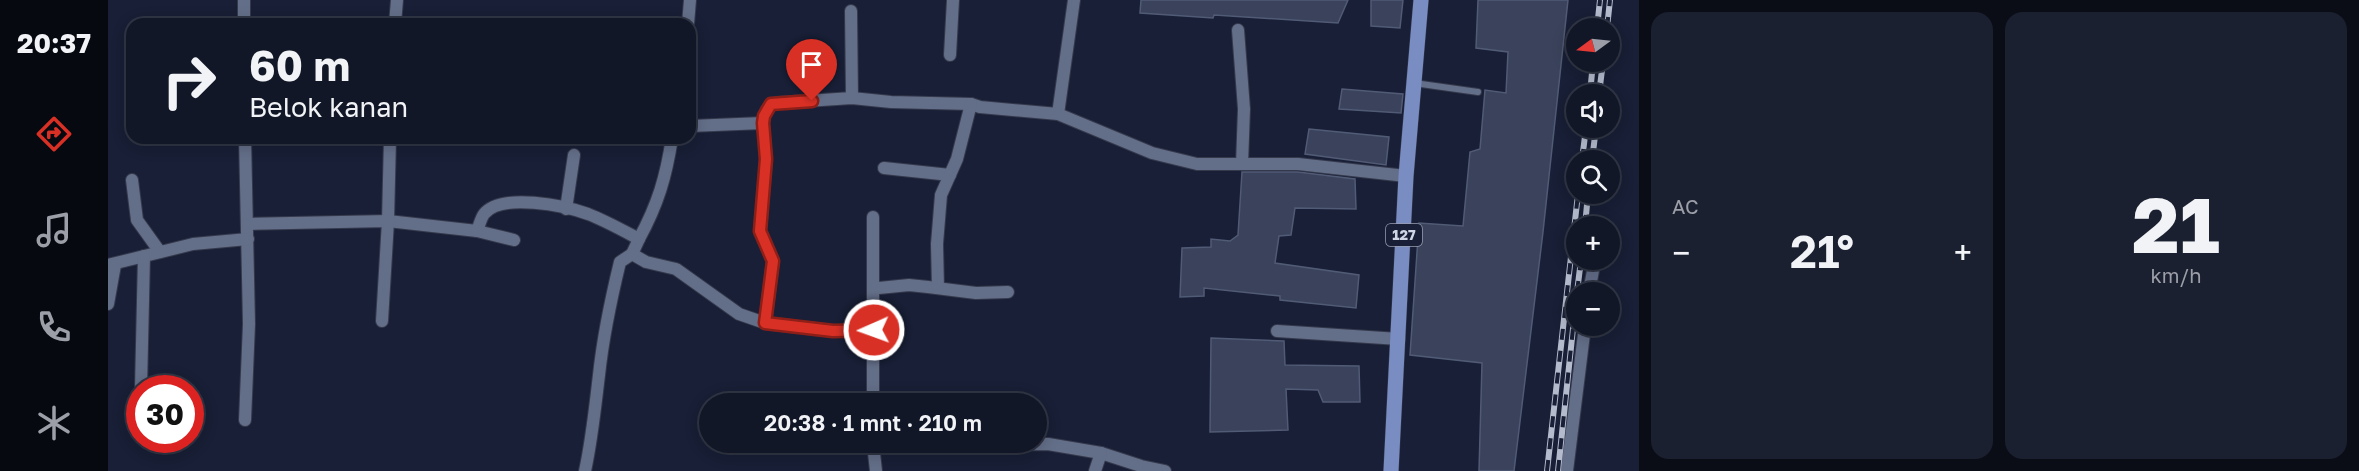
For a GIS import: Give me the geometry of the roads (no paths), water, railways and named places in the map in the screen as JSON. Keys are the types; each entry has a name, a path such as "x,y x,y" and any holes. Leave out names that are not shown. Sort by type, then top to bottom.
{"main road":[{"name":"127","path":"1391,471 1406,176 1421,0"}],"street":[{"path":"244,0 244,18"},
{"path":"396,18 397,0"},
{"path":"688,18 690,0"},
{"path":"950,55 953,0"},
{"path":"1058,114 1074,0"},
{"path":"851,11 852,98"},
{"path":"1238,30 1244,109 1242,164"},
{"path":"765,323 773,261 760,231 766,159 763,123 771,104 852,98 891,102 971,104 980,107 1058,114 1152,153 1197,164 1306,164 1406,176"},
{"path":"938,288 938,244 942,195 957,159 971,104"},
{"path":"696,126 763,123"},
{"path":"245,144 249,324 245,420"},
{"path":"382,321 390,144"},
{"path":"585,471 593,435 599,374 620,262 632,254 652,213 666,177 671,144"},
{"path":"566,209 574,155"},
{"path":"884,168 950,175"},
{"path":"132,180 137,220 160,252"},
{"path":"477,231 484,214 496,205 510,202 530,203 586,214 639,239"},
{"path":"873,217 873,393"},
{"path":"248,224 388,221 477,231 514,240"},
{"path":"108,304 111,265 193,244 248,238"},
{"path":"632,254 646,262 676,269 739,314 765,323 833,331 874,330"},
{"path":"141,375 144,256"},
{"path":"874,286 879,288 909,285 976,294 1008,292"},
{"path":"1277,332 1399,339"},
{"path":"1568,471 1584,336"},
{"path":"1047,444 1101,453 1165,471"},
{"path":"874,453 876,471"},
{"path":"1095,471 1101,453"}],"lane":[{"path":"1414,83 1478,92"}],"railway":[{"path":"1598,18 1600,0"},
{"path":"1608,18 1610,0"},
{"path":"1591,84 1592,72"},
{"path":"1600,84 1602,72"},
{"path":"1583,150 1585,138"},
{"path":"1593,150 1595,138"},
{"path":"1547,471 1577,204"},
{"path":"1586,216 1587,204"},
{"path":"1578,282 1580,270"},
{"path":"1558,471 1572,336"}]}
